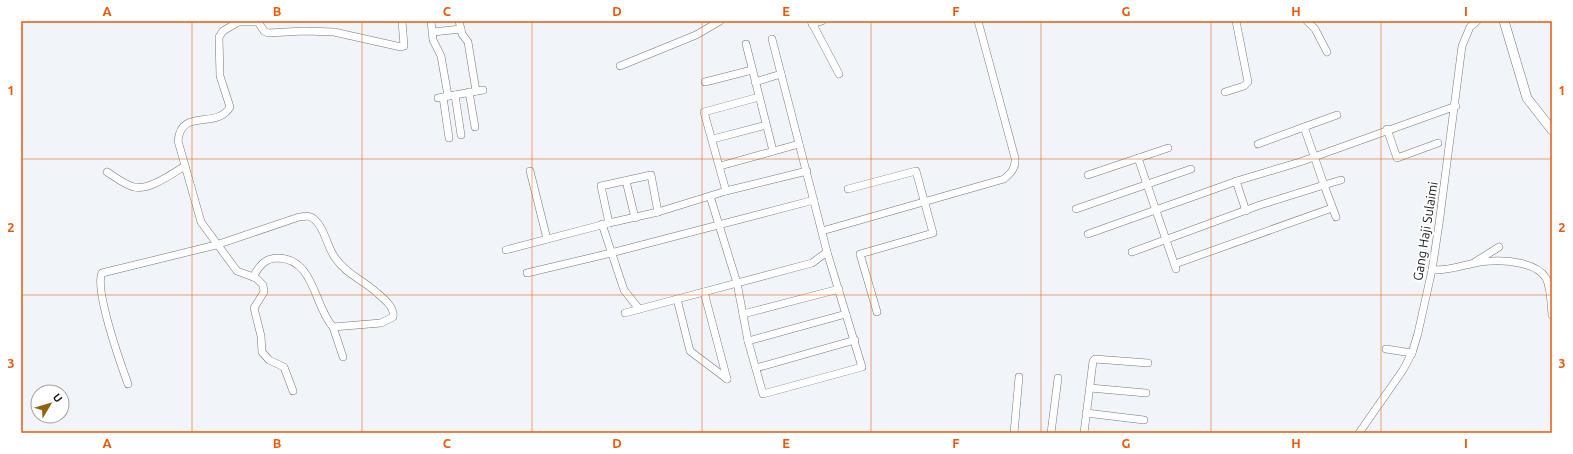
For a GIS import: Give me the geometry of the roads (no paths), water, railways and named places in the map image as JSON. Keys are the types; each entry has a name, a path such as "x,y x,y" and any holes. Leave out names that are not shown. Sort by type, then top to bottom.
{"street":[{"path":"293,392 284,367 269,360 262,352 261,336 254,308 264,289 258,280 237,271 216,245 201,222 178,141 182,127 190,122 223,116 230,107 220,76 219,37 223,31 240,21 258,22 267,33 334,32 402,47 402,21"},
{"path":"431,21 433,40 441,56 449,138"},
{"path":"459,21 462,34 468,42 476,91 475,127"},
{"path":"620,66 696,35 720,21"},
{"path":"822,21 811,22 839,74"},
{"path":"822,231 1004,179 1013,171 1016,165 978,21"},
{"path":"1226,92 1244,86 1248,82 1236,21"},
{"path":"1307,21 1318,34 1327,52"},
{"name":"Gang Haji Sulaimi","path":"1359,433 1403,370 1412,353 1424,310 1432,270 1456,106 1462,46 1470,28 1477,21"},
{"path":"1504,21 1527,98 1552,130"},
{"path":"433,32 461,29"},
{"path":"710,196 737,283 748,341 763,394 862,367 827,252 772,39"},
{"path":"746,44 773,151"},
{"path":"705,82 752,70"},
{"path":"756,82 781,74"},
{"path":"446,96 476,91"},
{"path":"446,96 461,135"},
{"path":"726,191 713,139 704,112 760,98"},
{"path":"1088,234 1236,181 1314,157 1387,129 1456,106"},
{"path":"1258,144 1337,115"},
{"path":"713,139 766,125"},
{"path":"1304,127 1336,217"},
{"path":"1387,129 1398,158 1438,143"},
{"path":"720,166 799,144"},
{"path":"1088,175 1168,148"},
{"path":"1138,158 1175,267 1332,208"},
{"path":"107,172 128,184 140,187 160,181 185,166"},
{"path":"1076,209 1191,169"},
{"path":"530,171 546,240"},
{"path":"506,250 606,223 636,218 726,191 806,171"},
{"path":"848,189 916,171 933,233 860,254 876,312"},
{"path":"639,309 624,290 611,253 601,186 651,175 658,212"},
{"path":"1132,252 1246,211 1341,180"},
{"path":"626,181 636,218"},
{"path":"1236,181 1246,211"},
{"path":"527,273 611,253 814,200"},
{"path":"128,384 111,336 101,284 102,273 216,245 299,217 313,218 320,225 337,261 347,272 373,290 394,313 386,322 333,328"},
{"path":"1470,265 1499,248"},
{"path":"625,313 812,263 827,252"},
{"path":"253,277 258,268 271,259 283,258 295,263 307,275 326,317 333,328 343,357"},
{"path":"1432,270 1451,270 1492,261 1525,265 1538,269 1547,281 1552,315"},
{"path":"743,314 839,289"},
{"path":"677,298 690,351 727,379 704,292"},
{"path":"748,341 846,314"},
{"path":"756,368 855,340"},
{"path":"1386,349 1412,353"},
{"path":"1084,433 1093,361 1095,359 1148,363"},
{"path":"1014,433 1019,377"},
{"path":"1051,433 1058,378"},
{"path":"1090,388 1146,393"},
{"path":"1086,413 1144,420"}]}
